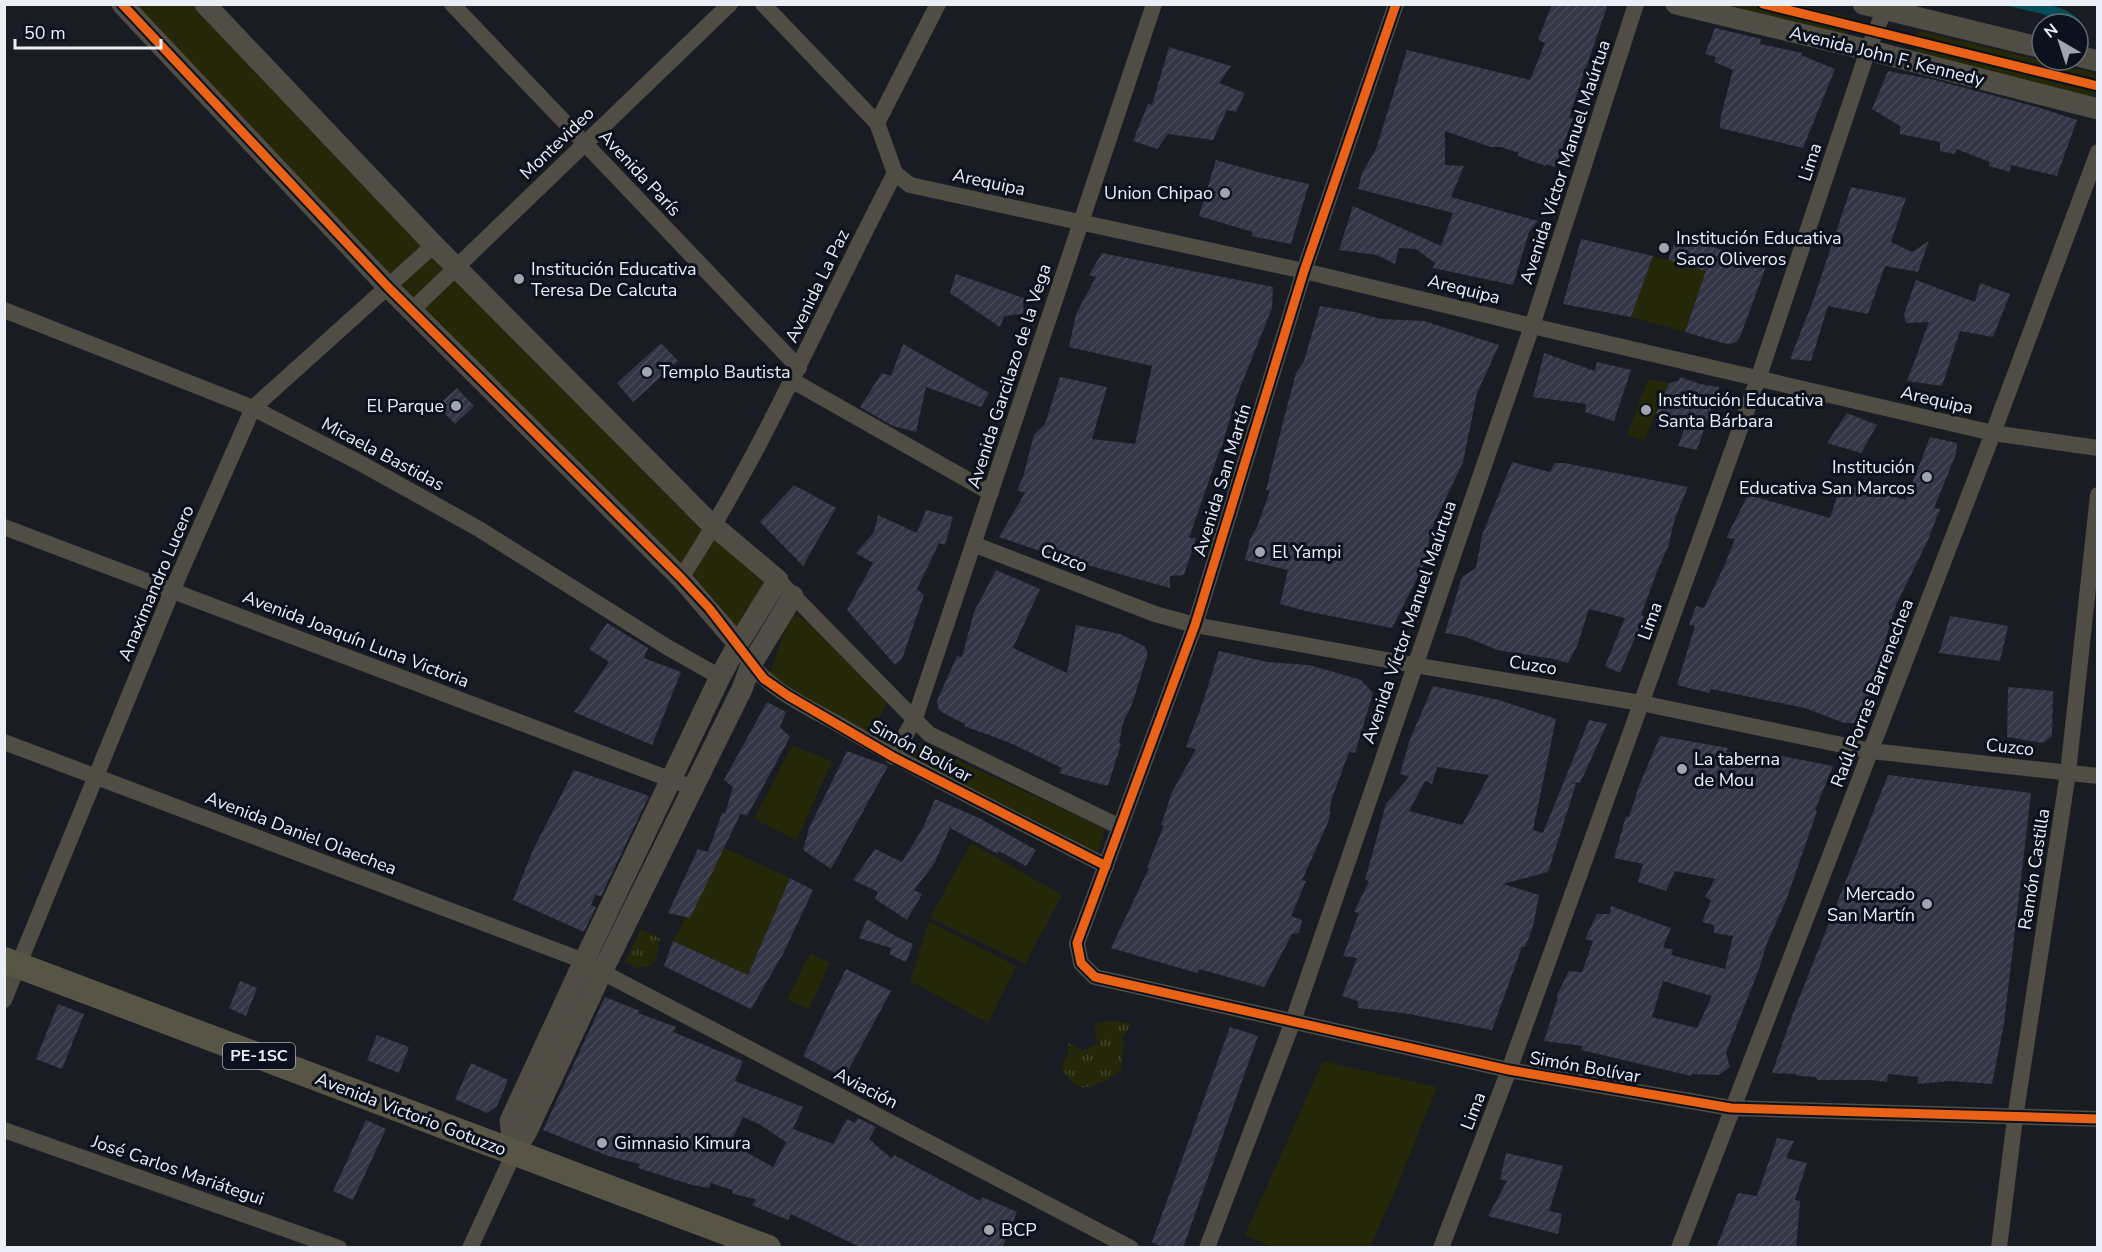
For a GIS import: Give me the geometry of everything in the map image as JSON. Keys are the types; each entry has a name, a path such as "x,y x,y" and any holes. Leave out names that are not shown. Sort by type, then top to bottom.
{"main road":[{"name":"Avenida Victorio Gotuzzo","path":"12,963 514,1153"},
{"name":"PE-1SC","path":"514,1153 768,1248"}],"street":[{"path":"205,4 456,268 714,527 778,580 720,677 510,1121 514,1153"},
{"name":"Avenida París","path":"452,4 586,143 796,374"},
{"name":"Montevideo","path":"412,310 729,4"},
{"path":"763,4 877,123 895,173"},
{"path":"877,123 939,4"},
{"name":"Avenida Garcilazo de la Vega","path":"893,757 915,718 1154,4"},
{"name":"Avenida San Martín","path":"1081,963 1077,942 1195,625 1304,271 1396,4"},
{"name":"Avenida Víctor Manuel Maúrtua","path":"1207,1248 1293,1021 1532,326 1636,4"},
{"name":"Avenida John F. Kennedy","path":"1676,4 1868,50 2097,109"},
{"path":"1863,4 1887,7 2030,45"},
{"path":"125,5 388,287 681,578 738,644"},
{"name":"Lima","path":"1441,1248 1509,1070 1758,379 1868,50 1887,7"},
{"name":"Raúl Porras Barrenechea","path":"1679,1248 1731,1108 1993,433 2097,152"},
{"name":"Arequipa","path":"895,173 910,185 1304,271 1993,433 2097,448"},
{"name":"Avenida La Paz","path":"681,578 714,527 796,374 895,173"},
{"name":"Anaximandro Lucero","path":"4,1000 12,963 96,776 172,591 253,408 434,245"},
{"name":"Micaela Bastidas","path":"4,310 253,408 362,464 479,529 667,647 720,677"},
{"path":"796,374 991,493"},
{"name":"Ramón Castilla","path":"1999,1248 2015,1118 2068,773 2097,495"},
{"name":"Avenida Joaquín Luna Victoria","path":"4,527 693,788"},
{"name":"Cuzco","path":"974,544 1155,614 1195,625 1641,703 1871,751 2097,776"},
{"name":"Simón Bolívar","path":"778,580 929,734 1120,827"},
{"path":"470,1248 514,1153 527,1131 602,972 742,688 751,665 793,596"},
{"name":"Simón Bolívar","path":"738,644 751,665 764,679 787,695 893,757 1106,866"},
{"name":"Avenida Daniel Olaechea","path":"4,742 584,961"},
{"name":"Aviación","path":"584,961 1131,1248"},
{"name":"Simón Bolívar","path":"1081,963 1095,976 1509,1070 1731,1108 2097,1119"},
{"name":"José Carlos Mariátegui","path":"4,1130 314,1243 339,1248"}],"green space":[{"path":"129,5 203,5 778,580 738,644"},
{"path":"1716,5 1798,5 1849,17 1856,28 1842,35"},
{"path":"1920,31 2030,58 2030,72 2094,73 2097,80 2097,91 2088,99 1919,53 1910,39"},
{"path":"1653,256 1707,271 1685,332 1631,317 1625,271 1646,276"},
{"name":"Institución Educativa Santa Bárbara","path":"1648,379 1669,383 1644,441 1627,435"},
{"path":"792,612 810,624 889,701 869,735 769,675"},
{"path":"919,742 1105,829 1098,853 909,757"},
{"path":"792,745 832,761 797,840 754,819"},
{"path":"971,843 1062,895 1025,964 930,918"},
{"path":"723,847 790,878 745,982 742,972 673,941"},
{"path":"929,922 1016,966 988,1023 910,981"},
{"path":"641,929 660,938 657,957 651,966 636,968 625,962"},
{"path":"810,953 830,963 809,1009 787,1000"},
{"path":"1098,1022 1132,1023 1122,1038 1125,1044 1122,1054 1122,1070 1094,1085 1077,1086 1061,1067 1068,1054 1068,1043 1082,1051 1098,1043 1094,1029"},
{"path":"1323,1061 1437,1087 1370,1247 1271,1247 1245,1235"}],"water":[{"path":"2004,5 2045,5 2068,12 2034,12"}],"building":[{"path":"1552,4 1608,4 1569,117 1573,119 1555,167 1518,156 1519,153 1501,147 1491,147 1445,131 1445,165 1464,166 1451,197 1538,221 1529,232 1513,285 1433,268 1435,263 1416,249 1399,248 1395,264 1377,255 1339,250 1353,206 1441,246 1453,213 1358,189 1362,173 1376,149 1407,50 1530,80 1545,43 1538,40"},
{"path":"1715,28 1761,39 1760,44 1802,53 1801,55 1835,69 1803,148 1720,128 1721,115 1733,70 1714,62 1716,57 1705,54"},
{"path":"1169,47 1231,66 1219,83 1245,93 1236,112 1227,110 1213,140 1168,134 1157,149 1133,141 1148,104 1152,105"},
{"path":"1888,71 1935,80 2077,120 2057,176 2011,165 2010,172 1989,166 1990,162 1956,149 1955,154 1940,151 1940,142 1900,134 1900,126 1872,109"},
{"path":"1216,160 1309,184 1291,244 1251,236 1253,232 1199,216"},
{"path":"1851,187 1906,198 1891,242 1912,252 1929,241 1918,272 1885,266 1868,314 1828,306 1811,361 1790,359 1813,301"},
{"path":"1677,236 1767,264 1740,337 1736,342 1723,343 1685,332 1706,271 1668,260"},
{"path":"1581,239 1653,256 1631,317 1563,304"},
{"path":"1102,253 1273,287 1272,308 1236,398 1221,449 1189,538 1196,538 1184,575 1170,576 1170,588 1084,564 1081,572 1069,561 999,537 1025,493 1017,490 1023,477 1034,435 1045,424 1060,377 1107,387 1092,439 1135,444 1152,366 1069,347 1076,314 1096,277 1089,275"},
{"path":"956,274 1024,298 1023,314 1004,316 1000,327 950,293"},
{"path":"1916,280 1975,302 1980,283 2010,294 1993,337 1960,331 1942,386 1907,381 1929,322 1906,323 1904,314"},
{"path":"1320,306 1381,319 1424,321 1499,345 1477,393 1463,462 1434,523 1426,560 1392,628 1280,604 1288,570 1245,560 1250,539 1257,527 1270,491 1266,490 1296,373 1304,361"},
{"name":"Templo Bautista","path":"661,343 678,361 633,402 617,383"},
{"path":"903,344 989,393 981,407 926,387 916,432 893,426 860,407 882,373 891,376"},
{"path":"1544,353 1595,371 1597,362 1631,370 1614,421 1585,412 1586,404 1533,397"},
{"path":"1680,377 1700,384 1719,387 1697,450 1678,446 1685,427 1656,413 1669,383 1678,381"},
{"name":"El Parque","path":"457,388 474,406 455,424 437,406"},
{"path":"1847,413 1877,425 1861,453 1827,443"},
{"path":"1930,437 1957,443 1956,454 1934,508 1940,509 1928,540 1896,605 1877,668 1881,669 1858,723 1844,723 1805,708 1711,689 1709,693 1677,685 1695,626 1689,625 1696,606 1704,608 1725,564 1735,539 1726,538 1748,495 1830,518 1841,484 1906,500"},
{"path":"1512,462 1550,472 1555,463 1564,463 1688,487 1675,518 1668,547 1641,615 1644,616 1620,673 1605,666 1625,618 1589,609 1577,646 1568,663 1497,650 1466,637 1445,633 1462,577 1476,568 1482,535"},
{"path":"794,485 836,508 803,566 760,522"},
{"path":"926,510 953,517 945,545 939,543 917,589 924,595 902,659 895,665 847,610 873,563 856,553 874,532 878,515 917,533"},
{"path":"996,570 1040,589 1013,648 1067,673 1076,625 1120,634 1144,646 1147,650 1132,704 1123,723 1119,743 1121,744 1108,786 1059,773 1062,768 1008,742 964,726 965,724 938,708 937,701 957,656 962,657 974,612"},
{"path":"1950,616 2008,626 2000,661 1939,653"},
{"path":"607,623 648,648 644,658 681,672 652,745 574,712 609,662 589,649"},
{"path":"1219,651 1267,662 1309,665 1361,680 1373,693 1355,753 1349,752 1331,801 1329,820 1302,880 1306,881 1291,916 1302,920 1299,933 1292,934 1264,987 1199,969 1197,973 1111,948 1149,868 1147,867 1164,825 1161,825 1172,792 1196,749 1186,747"},
{"path":"1433,686 1499,700 1556,719 1533,830 1543,833 1589,720 1607,724 1580,783 1570,782 1576,784 1548,872 1503,884 1539,895 1533,927 1525,947 1522,947 1492,1030 1403,1013 1358,1008 1358,1001 1342,996 1357,958 1343,956 1359,913 1354,912 1369,881 1365,880 1386,804 1409,777 1400,774 1410,739","holes":["1437,767 1489,775 1462,825 1409,811 1425,781 1432,784"]},
{"path":"2008,687 2053,691 2052,736 2043,743 2007,737"},
{"path":"767,702 786,712 780,727 790,737 747,816 741,813 690,918 668,913 698,849 708,852 722,813 725,814 733,787 724,780"},
{"path":"1660,736 1728,748 1726,752 1766,757 1772,754 1833,766 1815,810 1817,811 1787,898 1767,943 1726,1053 1730,1067 1719,1075 1692,1074 1691,1076 1581,1050 1583,1046 1544,1041 1558,997 1556,997 1569,971 1582,972 1593,941 1585,939 1597,914 1610,914 1611,906 1671,928 1663,947 1673,950 1671,955 1725,969 1733,936 1714,933 1714,925 1702,922 1711,900 1705,897 1715,879 1675,871 1666,891 1638,882 1643,864 1614,858 1626,816 1629,817","holes":["1663,981 1712,996 1697,1028 1652,1017"]},
{"path":"847,751 888,766 831,869 803,850 809,828"},
{"path":"574,770 649,796 601,896 595,895 591,905 596,907 584,932 513,900 533,850"},
{"name":"Mercado San Martín","path":"1888,775 2031,793 2004,1024 1992,1084 1951,1081 1917,1084 1919,1077 1888,1074 1887,1082 1818,1080 1815,1077 1796,1074 1772,1073 1792,1016"},
{"path":"935,799 979,818 1036,850 1026,866 950,828 934,864 914,890 922,894 907,920 875,899 878,892 853,880 875,849 902,862 923,828"},
{"path":"790,878 813,890 783,954 751,1009 664,966 673,941 748,975"},
{"path":"867,919 913,944 906,962 889,954 895,941 891,948 859,938"},
{"path":"846,969 891,991 844,1078 803,1056"},
{"path":"240,981 257,988 246,1016 229,1008"},
{"path":"605,997 640,1011 638,1013 676,1027 673,1032 743,1061 735,1081 803,1107 793,1129 833,1144 847,1119 855,1123 858,1118 876,1127 869,1139 892,1159 894,1155 980,1201 982,1197 1017,1212 1002,1248 862,1248 791,1214 788,1220 752,1205 756,1199 733,1194 732,1190 711,1183 709,1188 692,1185 638,1168 640,1164 608,1156 543,1130","holes":["743,1117 759,1124 786,1142 773,1167 730,1143"]},
{"path":"58,1004 84,1014 62,1069 36,1059"},
{"path":"1230,1027 1258,1036 1183,1248 1164,1248 1152,1242"},
{"path":"377,1035 409,1047 399,1073 367,1060"},
{"path":"471,1063 508,1080 497,1106 487,1113 455,1099"},
{"path":"366,1120 386,1129 353,1200 333,1191"},
{"path":"1777,1138 1794,1141 1786,1158 1807,1163 1795,1200 1800,1201 1796,1248 1716,1248 1738,1193 1757,1196"},
{"path":"1506,1153 1563,1166 1549,1211 1562,1214 1558,1234 1488,1216 1507,1181 1500,1179"}],"cycle path":[{"path":"122,4 388,287 681,578 709,608 764,679 893,757 1106,866"},
{"path":"1396,4 1304,271 1195,625 1077,943 1081,963 1095,977 1509,1070 1731,1108 2098,1119"},
{"path":"1763,4 2098,86"}],"place":[{"name":"Union Chipao","path":"1225,193"},
{"name":"Institución Educativa Saco Oliveros","path":"1664,248"},
{"name":"Institución Educativa Teresa De Calcuta","path":"519,279"},
{"name":"Templo Bautista","path":"647,372"},
{"name":"El Parque","path":"456,406"},
{"name":"Institución Educativa Santa Bárbara","path":"1646,410"},
{"name":"Institución Educativa San Marcos","path":"1927,477"},
{"name":"El Yampi","path":"1260,552"},
{"name":"La taberna de Mou","path":"1682,769"},
{"name":"Mercado San Martín","path":"1927,904"},
{"name":"Gimnasio Kimura","path":"602,1143"},
{"name":"BCP","path":"989,1230"}]}
